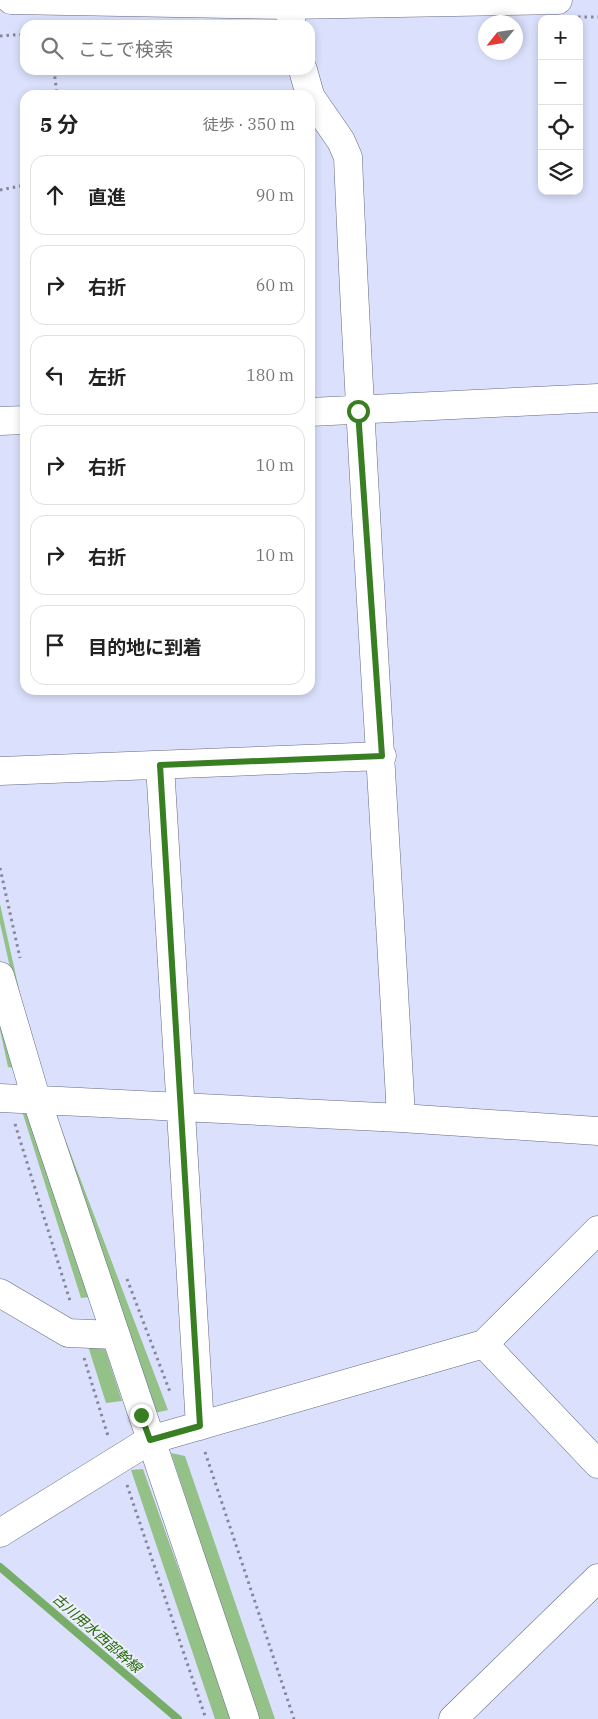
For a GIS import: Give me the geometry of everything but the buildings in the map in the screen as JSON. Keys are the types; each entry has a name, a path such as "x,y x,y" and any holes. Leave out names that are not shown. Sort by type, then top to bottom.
{"street":[{"path":"10,0 290,15 314,2 558,0"},
{"path":"304,75 308,90"},
{"path":"315,103 341,141 348,157 358,411 382,756 401,1118"},
{"path":"315,412 598,398"},
{"path":"0,421 20,420"},
{"path":"0,771 382,756"},
{"path":"160,765 200,1426"},
{"path":"0,976 36,1098 245,1719"},
{"path":"0,1098 36,1098 401,1118 598,1131"},
{"path":"0,1532 150,1440 484,1344 598,1230"},
{"path":"0,1293 68,1333 115,1335"},
{"path":"484,1344 598,1464"},
{"path":"453,1719 598,1578"}],"path":[{"path":"0,36 20,34"},
{"path":"55,75 56,90"},
{"path":"0,190 20,186"},
{"path":"14,1123 74,1311"},
{"path":"83,1355 111,1446"},
{"path":"205,1452 294,1719"},
{"path":"125,1477 206,1719"}],"green space":[{"path":"0,904 39,1079 35,1079 0,923"},
{"path":"0,1002 14,1068 8,1067 0,1030"},
{"path":"30,1110 91,1297 81,1298 22,1111"},
{"path":"58,1120 168,1410 154,1413"},
{"path":"88,1346 105,1349 122,1401 106,1403"},
{"path":"171,1453 185,1456 275,1719 259,1719"},
{"path":"143,1469 232,1719 215,1719 131,1470"}],"waterway":[{"name":"古川用水西部幹線","path":"0,1567 178,1719"}],"route":[{"path":"141,1415 150,1440 200,1426 160,765 382,756 358,411"}]}
